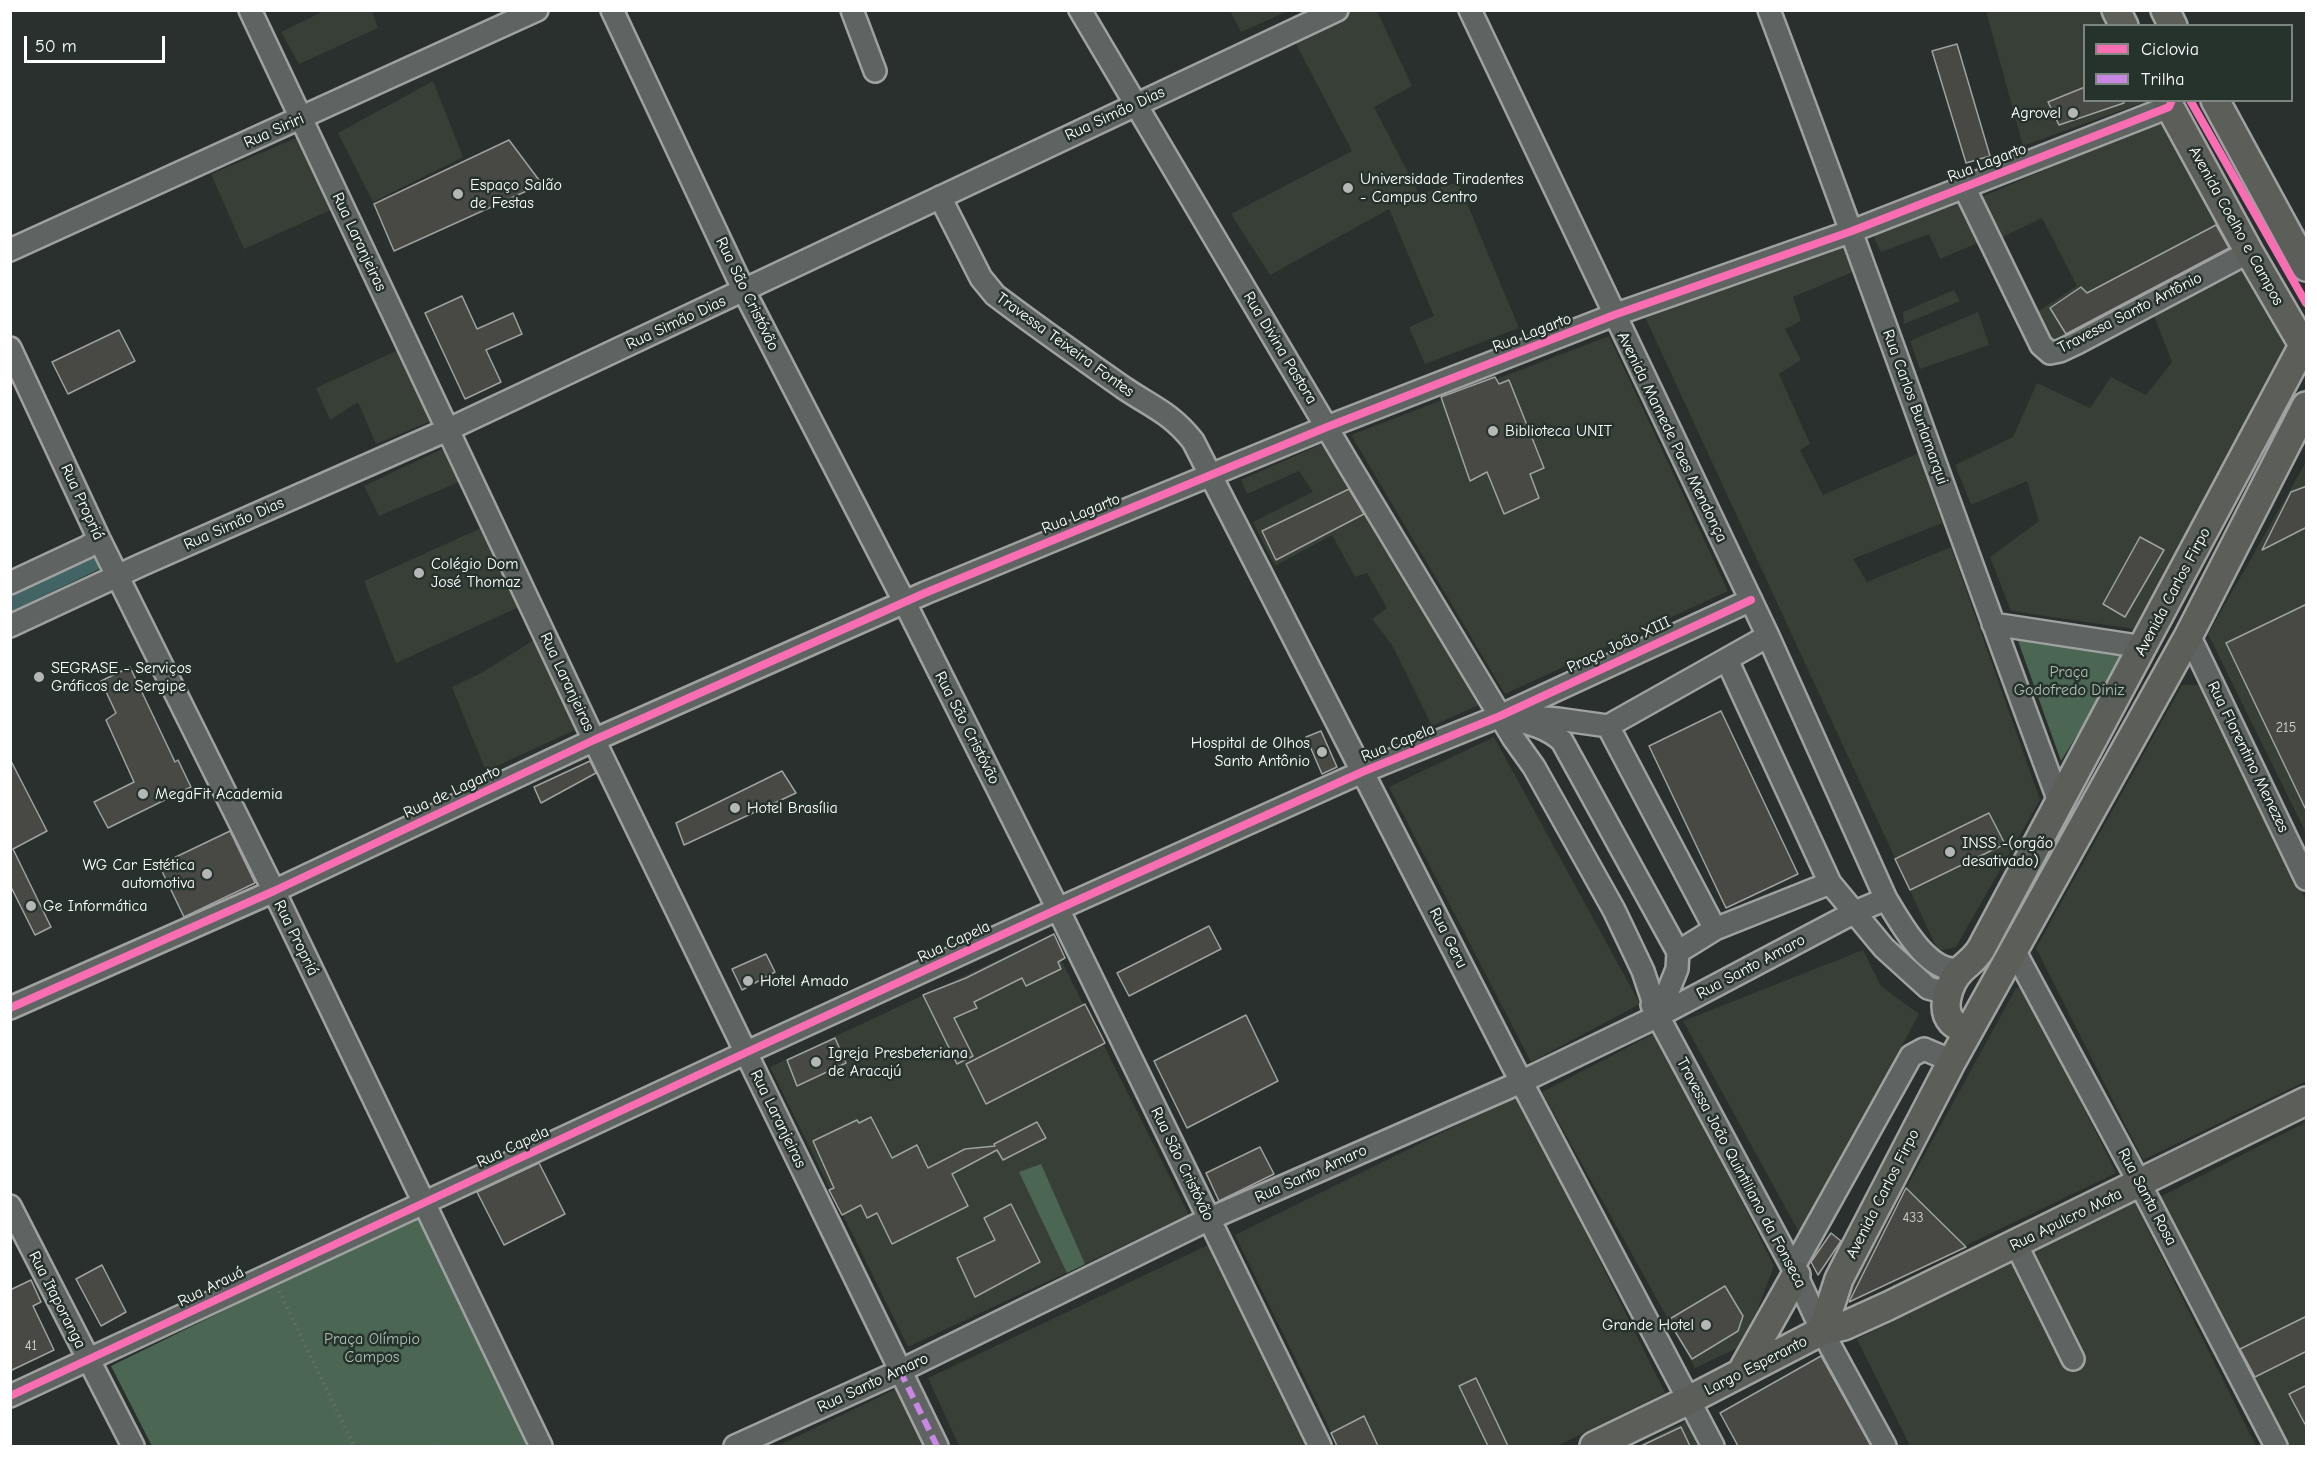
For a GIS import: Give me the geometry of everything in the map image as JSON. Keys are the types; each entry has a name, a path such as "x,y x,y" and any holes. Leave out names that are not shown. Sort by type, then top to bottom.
{"main road":[{"path":"2115,10 2123,24"},
{"path":"2165,10 2172,24"},
{"path":"2217,102 2307,267"},
{"name":"Avenida Coelho e Campos","path":"2169,103 2249,252 2306,345"},
{"name":"Avenida Carlos Firpo","path":"1956,978 1981,950 2306,345"},
{"name":"Avenida Carlos Firpo","path":"1822,1331 1839,1279 1952,1060 2189,635 2307,406"},
{"path":"1956,978 1947,1012 1950,1021 1968,1032"},
{"name":"Rua Apulcro Mota","path":"1822,1331 1844,1326 1863,1318 2307,1101"},
{"path":"1741,1373 1795,1272"},
{"name":"Largo Esperanto","path":"1594,1446 1822,1331"}],"street":[{"name":"Rua Laranjeiras","path":"250,10 594,740 936,1446"},
{"name":"Rua Siriri","path":"10,250 537,10"},
{"name":"Rua São Cristóvão","path":"612,10 744,291 904,601 1058,909 1320,1446"},
{"path":"852,10 875,71"},
{"name":"Rua Divina Pastora","path":"1080,10 1500,716"},
{"name":"Rua Simão Dias","path":"10,626 141,565 447,430 1337,10"},
{"name":"Avenida Mamede Paes Mendonça","path":"1470,10 1768,636"},
{"name":"Rua Carlos Burlamarqui","path":"1769,10 1852,231 2060,804"},
{"name":"Rua Lagarto","path":"904,601 1327,427 1614,315 1852,231 2169,103"},
{"name":"Travessa Santo Antônio","path":"1964,187 2041,345 2050,353 2077,343 2249,252"},
{"name":"Travessa Teixeira Fontes","path":"940,197 981,278 995,295 1136,396 1180,424 1193,441 1210,475"},
{"name":"Rua Propriá","path":"10,348 97,546 117,576 274,891 424,1204"},
{"name":"Rua Geru","path":"1210,475 1521,1082 1713,1446"},
{"path":"10,583 97,546 120,561 141,565"},
{"name":"Praça João XIII","path":"1500,716 1750,600"},
{"name":"Rua de Lagarto","path":"10,1008 274,891 594,740 904,601"},
{"path":"1993,624 2144,647"},
{"name":"Rua Florentino Menezes","path":"2189,635 2307,879"},
{"path":"1500,716 1558,718 1608,726 1768,636 1886,899 1900,922 1932,962 1949,970 1956,978 1939,991 1928,988 1884,948 1830,883 1727,660"},
{"path":"1500,716 1542,727 1562,741 1678,952 1677,969 1658,1016"},
{"path":"1500,716 1511,752 1658,1016"},
{"name":"Rua Capela","path":"424,1204 1058,909 1362,772 1500,716"},
{"path":"1608,726 1715,929"},
{"path":"1678,952 1715,929 1830,883"},
{"name":"Rua Santo Amaro","path":"735,1446 900,1371 1209,1219 1521,1082 1658,1016 1855,912 1886,899"},
{"name":"Rua Santa Rosa","path":"2014,950 2140,1184 2276,1446"},
{"name":"Travessa João Quintiliano da Fonseca","path":"1658,1016 1795,1272 1822,1331 1885,1446"},
{"path":"1795,1272 1911,1056 1924,1049 1952,1060"},
{"path":"424,1204 541,1446"},
{"name":"Rua Arauá","path":"10,1396 424,1204"},
{"name":"Rua Itaporanga","path":"10,1206 88,1361"},
{"path":"2016,1244 2073,1359"},
{"path":"88,1361 133,1446"}],"path":[{"path":"270,1274 354,1446"}],"shaded area":[{"path":"326,10 372,11 378,28 299,64 281,32"},
{"path":"1230,11 1288,11 1241,32"},
{"name":"Universidade Tiradentes - Campus Centro","path":"1346,11 1377,11 1412,86 1374,107 1419,194 1458,182 1519,328 1425,364 1409,327 1434,316 1389,209 1270,275 1231,214 1352,151 1293,38"},
{"path":"1986,11 2102,11 2110,24 2083,24 2083,102 2144,102 2023,146"},
{"path":"433,81 463,157 373,202 338,133"},
{"path":"2163,119 2232,255 2052,347 2034,314 2077,286 2042,218 1998,239 1977,199"},
{"path":"299,137 333,209 244,249 211,174"},
{"path":"1964,201 1982,241 1940,259 1929,234 1881,252 1873,236"},
{"path":"1847,243 1855,271 1793,297 1801,321 1785,329 1801,360 1779,374 1810,444 1800,450 1823,495 1919,453 1942,523 1853,559 1867,582 1951,547 2040,800 1956,947 1938,951 1645,317"},
{"path":"2240,267 2287,347 2134,629 2011,611 1990,557 2039,521 2027,481 1971,505 1955,465 2013,437 2037,383 2090,408 2111,377 2146,395 2172,362 2154,316"},
{"path":"1954,290 1960,301 1904,324 1903,312"},
{"path":"1978,312 1989,345 1920,369 1910,341"},
{"path":"1609,336 1728,591 1505,694 1351,435"},
{"path":"398,350 431,421 376,444 358,402 330,420 316,388"},
{"path":"1322,444 1479,705 1432,726 1392,645 1372,619 1387,608 1367,573 1355,577 1332,535 1275,566 1253,522 1313,492 1299,471 1247,494 1241,480"},
{"path":"442,449 459,482 379,516 364,486"},
{"path":"2306,462 2306,833 2208,634"},
{"path":"481,528 519,607 396,663 364,581"},
{"path":"534,640 575,730 486,771 452,687 483,672"},
{"path":"2182,685 2202,685 2306,901 2306,1081 2143,1160 2036,948"},
{"path":"1494,737 1640,1004 1531,1062 1389,787"},
{"path":"1049,936 1189,1215 908,1347 770,1067"},
{"path":"1863,950 1881,986 1919,1014 1800,1234 1683,1021"},
{"path":"2024,987 2116,1173 1851,1301 1848,1294 2016,988"},
{"path":"1657,1032 1774,1266 1744,1345 1695,1368 1542,1092"},
{"path":"1518,1095 1665,1393 1557,1446 1338,1446 1235,1235"},
{"path":"2306,1122 2306,1446 2287,1446 2160,1197"},
{"path":"2134,1201 2256,1446 1910,1446 1857,1339"},
{"path":"1208,1245 1305,1446 959,1446 928,1378"},
{"path":"896,1389 923,1446 777,1446"},
{"path":"1690,1419 1704,1446 1637,1446"}],"green space":[{"name":"Praça Godofredo Diniz","path":"2017,638 2127,654 2061,761"},
{"path":"1041,1164 1085,1264 1067,1273 1019,1172"},
{"name":"Praça Olímpio Campos","path":"419,1215 530,1446 152,1446 111,1366"}],"building":[{"path":"1957,44 1990,156 1966,163 1932,51"},
{"name":"Agrovel","path":"2083,88 2083,102 2124,103 2059,125 2048,102"},
{"name":"Espaço Salão de Festas","path":"509,140 542,184 394,251 374,204"},
{"path":"2216,225 2229,248 2066,334 2050,308 2081,287 2087,293"},
{"path":"462,296 477,329 513,313 522,334 486,350 501,382 465,399 425,313"},
{"path":"119,330 135,361 68,394 52,362"},
{"name":"Biblioteca UNIT","path":"1495,377 1499,384 1509,380 1544,468 1530,474 1539,498 1504,514 1487,472 1470,481 1441,397"},
{"path":"2307,486 2307,527 2262,550 2291,492"},
{"path":"1349,489 1364,514 1276,560 1262,531"},
{"path":"2140,537 2164,550 2125,617 2103,604"},
{"path":"2307,604 2307,812 2226,643"},
{"path":"130,667 175,762 178,760 191,787 108,828 94,802 134,782 106,720 116,713 101,681"},
{"path":"1721,711 1798,874 1726,908 1649,746"},
{"name":"Hospital de Olhos Santo Antônio","path":"1321,731 1337,767 1322,774 1306,737"},
{"path":"10,759 47,831 13,849 51,927 35,935 10,885"},
{"path":"590,761 596,773 541,803 534,787"},
{"name":"Hotel Brasília","path":"782,771 796,793 684,845 676,823"},
{"name":"INSS -(orgão desativado)","path":"1989,813 2005,844 1910,890 1895,859"},
{"name":"WG Car Estética automotiva","path":"230,831 255,883 184,917 159,865"},
{"path":"1209,926 1221,949 1129,996 1117,973"},
{"path":"1054,934 1065,958 1058,962 1061,969 1026,986 1022,978 974,1002 977,1008 954,1018 973,1056 957,1064 923,995 966,978"},
{"name":"Hotel Amado","path":"766,954 775,972 742,990 732,969"},
{"path":"1085,1004 1105,1043 986,1104 966,1064"},
{"path":"1246,1015 1278,1081 1187,1128 1154,1061"},
{"name":"Igreja Presbeteriana de Aracajú","path":"835,1038 846,1063 797,1086 787,1060"},
{"path":"871,1117 892,1158 917,1145 928,1168 965,1149 995,1146 994,1144 1037,1122 1046,1138 1003,1160 997,1150 952,1174 968,1206 892,1244 877,1213 867,1218 861,1205 842,1215 829,1190 834,1188 813,1141 857,1120 859,1123"},
{"path":"1260,1147 1274,1174 1219,1201 1206,1173"},
{"path":"539,1163 565,1214 504,1245 477,1192"},
{"path":"1906,1188 1966,1247 1849,1302"},
{"path":"1011,1204 1040,1262 975,1297 957,1258 995,1240 984,1218"},
{"path":"1831,1233 1841,1241 1818,1275 1811,1262"},
{"path":"102,1265 126,1312 101,1326 76,1279"},
{"path":"31,1280 41,1302 33,1306 54,1350 10,1371 10,1290"},
{"name":"Grande Hotel","path":"1725,1286 1743,1316 1738,1331 1692,1359 1668,1320"},
{"path":"2307,1316 2307,1351 2255,1377 2240,1349"},
{"path":"1821,1356 1871,1446 1738,1446 1720,1413"},
{"path":"1476,1378 1508,1446 1488,1446 1459,1386"},
{"path":"2307,1385 2307,1428 2289,1394"},
{"path":"1364,1416 1378,1446 1337,1446 1331,1433"},
{"path":"1681,1427 1690,1446 1641,1446"}],"waterway":[{"path":"10,601 93,561"}],"marked path":[{"path":"900,1371 937,1446"}],"cycle path":[{"path":"10,1008 274,891 594,740 925,593 1327,427 1614,315 1852,231 2169,107 2171,102"},
{"path":"2191,102 2306,303"},
{"path":"10,1396 1058,909 1362,772 1500,716 1751,600"}],"place":[{"name":"Agrovel","path":"2073,113"},
{"name":"Universidade Tiradentes - Campus Centro","path":"1348,188"},
{"name":"Espaço Salão de Festas","path":"458,194"},
{"name":"Biblioteca UNIT","path":"1493,431"},
{"name":"Colégio Dom José Thomaz","path":"419,573"},
{"name":"SEGRASE - Serviços Gráficos de Sergipe","path":"39,677"},
{"name":"Hospital de Olhos Santo Antônio","path":"1322,752"},
{"name":"MegaFit Academia","path":"143,794"},
{"name":"Hotel Brasília","path":"735,808"},
{"name":"INSS -(orgão desativado)","path":"1950,852"},
{"name":"WG Car Estética automotiva","path":"207,874"},
{"name":"Ge Informática","path":"31,906"},
{"name":"Hotel Amado","path":"748,981"},
{"name":"Igreja Presbeteriana de Aracajú","path":"816,1062"},
{"name":"Grande Hotel","path":"1706,1325"}]}
